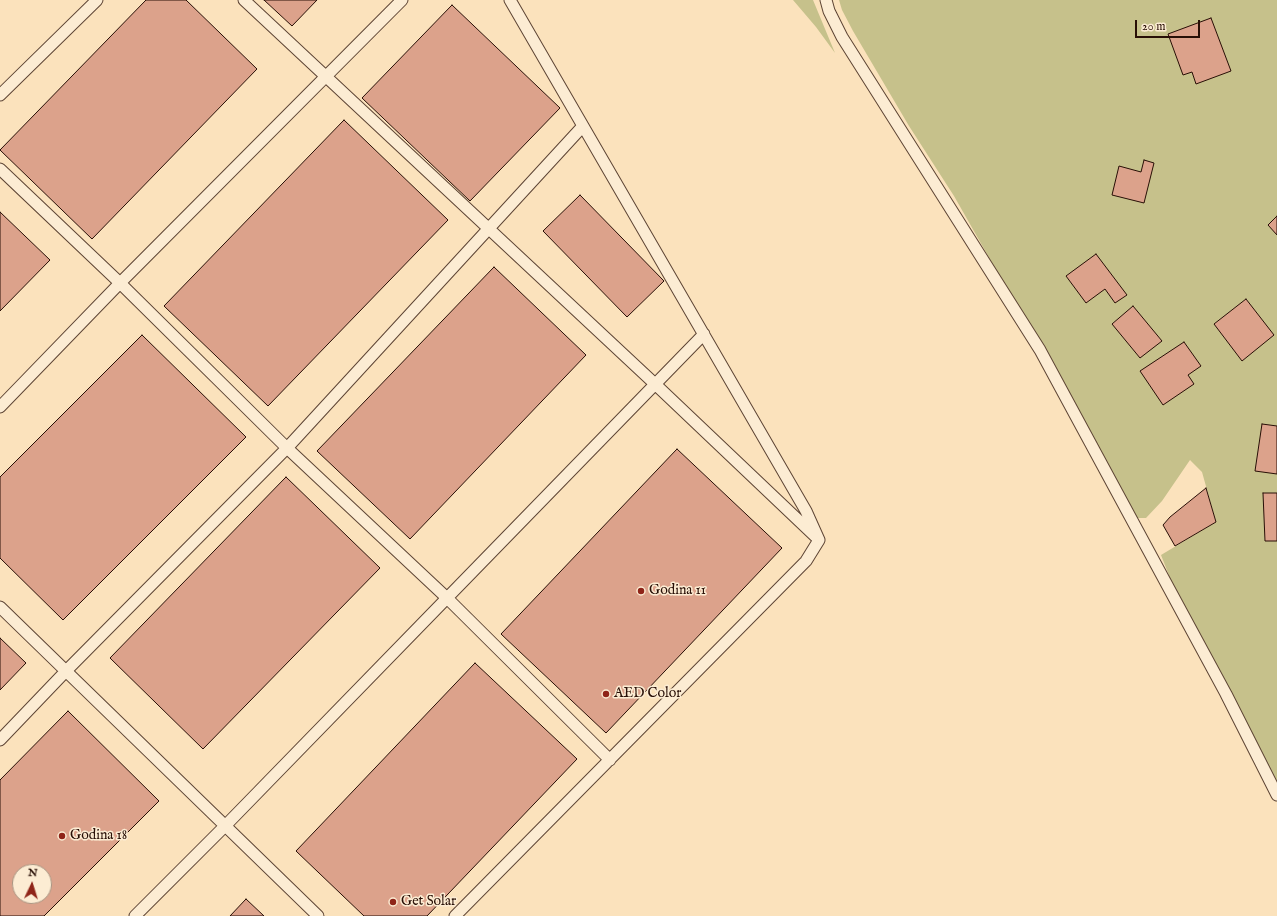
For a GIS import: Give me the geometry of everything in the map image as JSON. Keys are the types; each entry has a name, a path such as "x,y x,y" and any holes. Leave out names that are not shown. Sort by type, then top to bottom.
{"lane":[{"path":"0,95 97,0"},
{"path":"244,0 655,384 819,540"},
{"path":"0,407 120,283 402,0"},
{"path":"510,0 806,511 819,540"},
{"path":"826,0 829,11 842,37 1040,350 1226,694 1277,794"},
{"path":"0,740 66,671 287,448 583,126"},
{"path":"0,168 120,283 287,448 447,598 610,760"},
{"path":"135,916 226,825 704,334"},
{"path":"455,916 806,561 819,540"},
{"path":"0,607 318,916"}],"shaded area":[{"path":"793,0 813,0 835,53 816,27"},
{"path":"839,0 1277,0 1277,795 1165,591 1170,578 1161,555 1216,522 1202,472 1190,460 1162,501 1146,518 1137,518 954,196 909,126 853,31 842,10"}],"building":[{"path":"146,0 186,0 257,69 92,239 0,150"},
{"path":"264,0 317,0 292,26"},
{"path":"452,5 560,108 470,201 362,98"},
{"path":"1211,18 1231,71 1196,84 1192,72 1183,75 1168,34"},
{"path":"344,120 448,220 268,406 164,306"},
{"path":"1144,160 1154,163 1144,203 1112,195 1119,166 1141,172"},
{"path":"580,195 664,281 627,317 543,231"},
{"path":"0,212 50,260 0,311"},
{"path":"1277,216 1277,235 1268,225"},
{"path":"1096,254 1127,295 1115,303 1105,289 1086,303 1066,276"},
{"path":"494,267 586,355 410,539 317,451"},
{"path":"1246,299 1274,335 1242,361 1214,324"},
{"path":"1133,306 1162,341 1140,358 1112,324"},
{"path":"142,335 246,437 63,620 0,558 0,477"},
{"path":"1184,342 1201,366 1188,375 1194,384 1163,405 1140,371"},
{"path":"1262,424 1277,426 1277,474 1255,471"},
{"name":"Godina 11","path":"677,449 782,548 606,733 501,634"},
{"path":"286,477 380,568 203,749 110,658"},
{"path":"1206,488 1216,522 1175,546 1163,525 1170,517"},
{"path":"1263,493 1277,493 1277,541 1265,541"},
{"path":"0,638 26,663 0,690"},
{"path":"475,663 577,759 427,916 364,916 296,851"},
{"name":"Godina 18","path":"68,711 159,801 44,916 0,916 0,780"},
{"path":"246,899 264,916 230,916"}],"place":[{"name":"Godina 11","path":"641,591"},
{"name":"AED Color","path":"606,694"},
{"name":"Godina 18","path":"62,836"},
{"name":"Get Solar","path":"393,902"}]}
